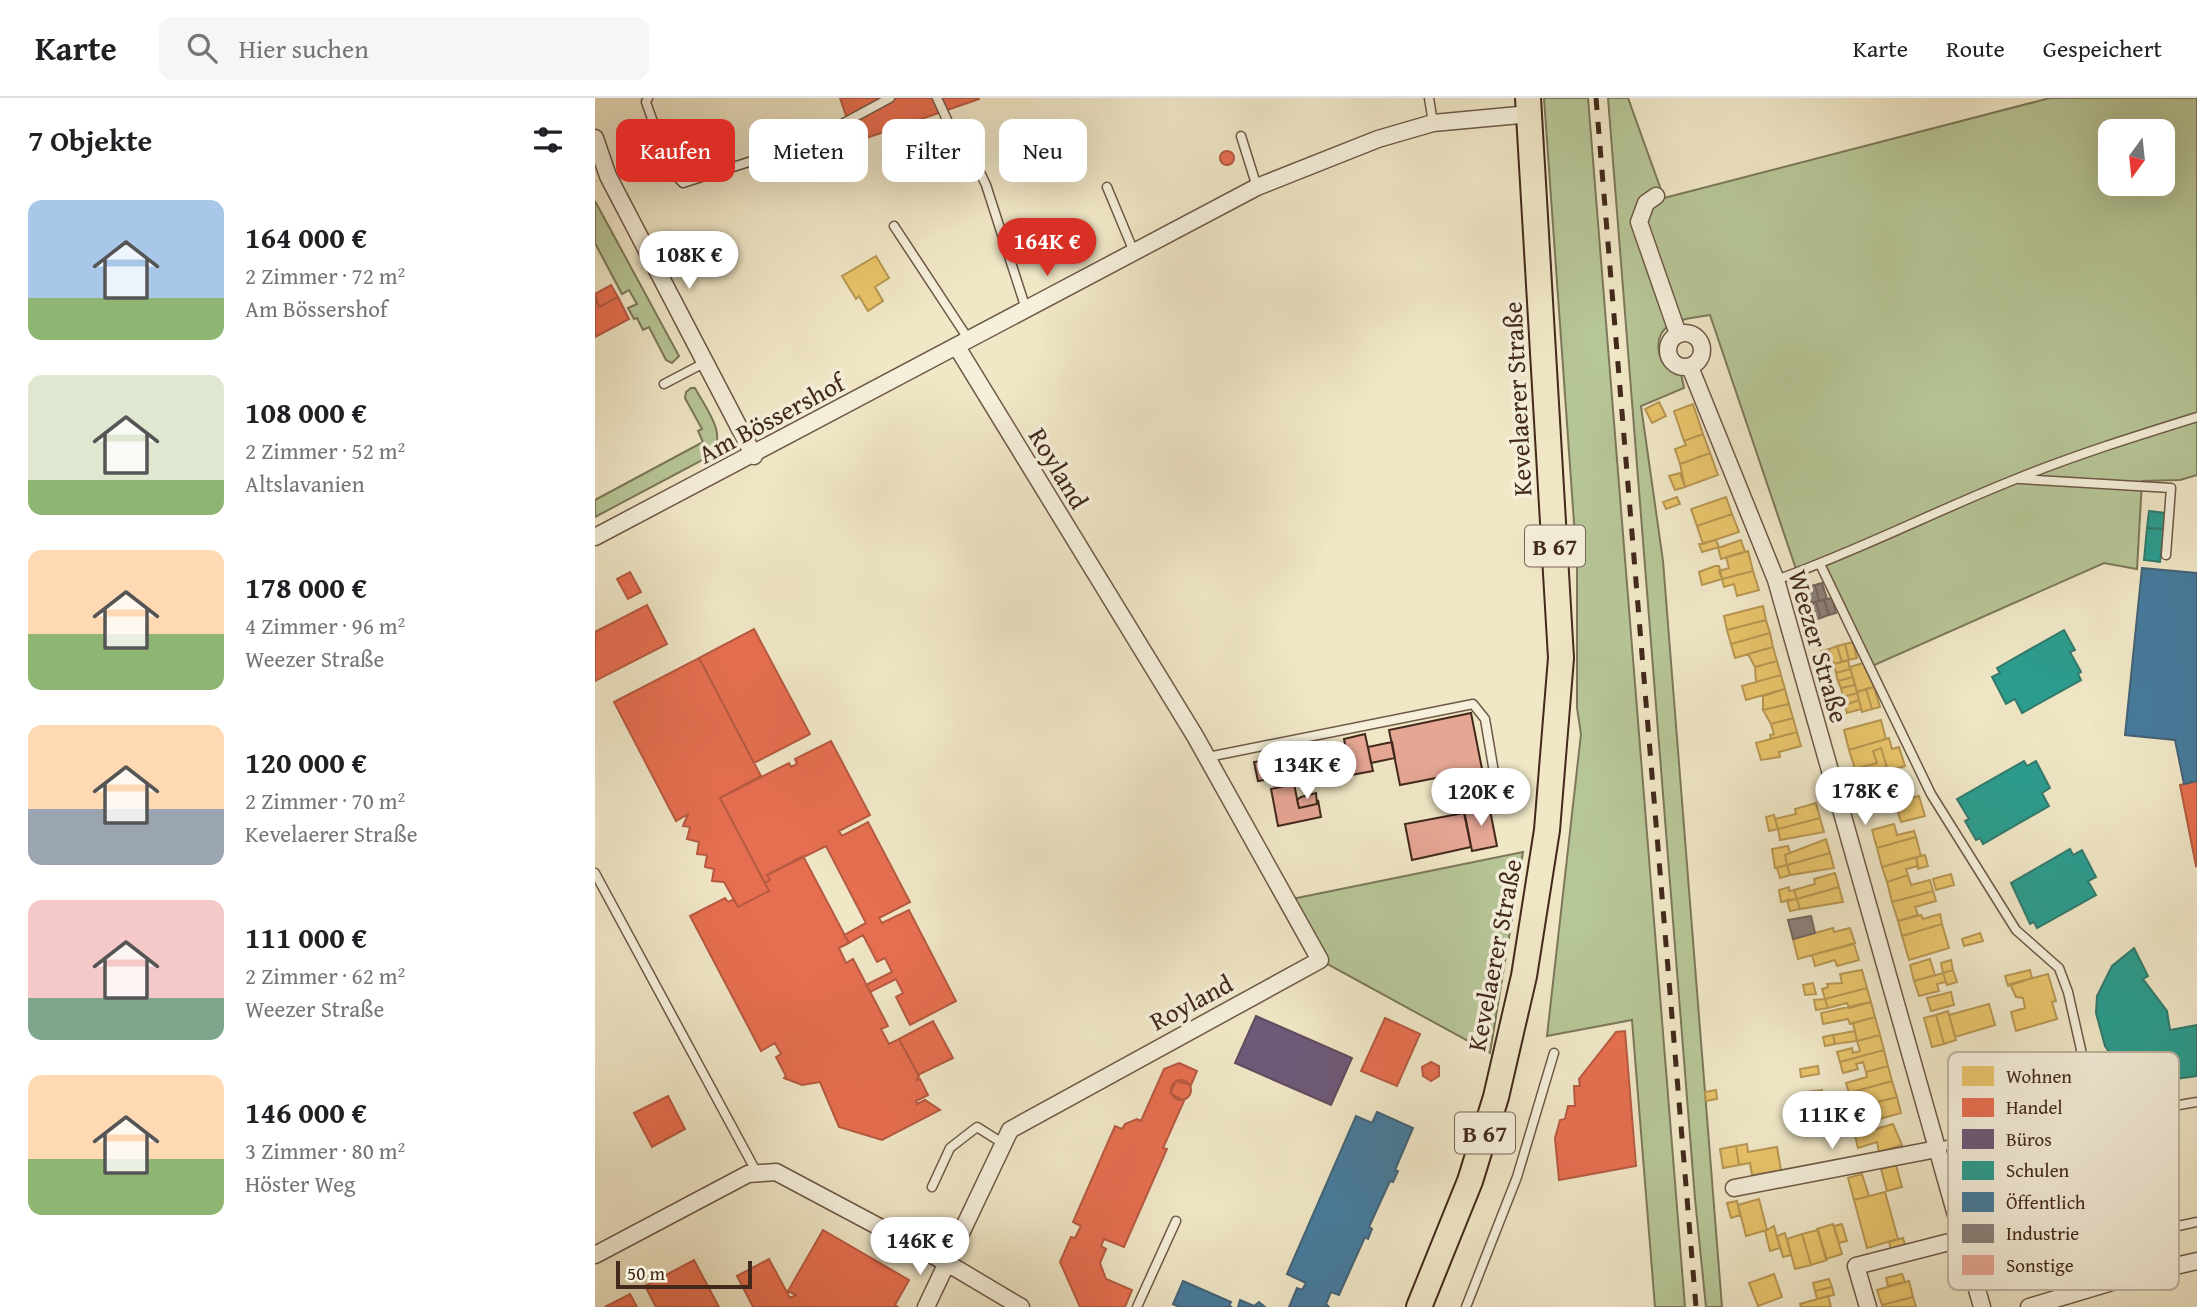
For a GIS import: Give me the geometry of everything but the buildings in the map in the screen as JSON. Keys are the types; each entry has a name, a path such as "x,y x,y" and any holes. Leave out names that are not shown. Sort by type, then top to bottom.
{"main road":[{"name":"Kevelaerer Straße","path":"1419,1307 1470,1181 1496,1097 1524,976 1547,830 1561,658 1529,106"}],"street":[{"name":"Am Bössershof","path":"595,537 754,456 1257,187 1378,139 1433,123 1529,106"},
{"path":"595,138 602,178 706,362 754,456"},
{"name":"Weezer Straße","path":"1656,196 1646,203 1639,222 1678,334 1668,346 1669,356 1680,367 1690,367 1776,580 1948,1190"},
{"path":"1678,334 1691,334 1700,342 1700,359 1690,367"},
{"name":"Royland","path":"926,1307 1010,1130 1320,960 1206,758 963,344"},
{"path":"1734,1188 1937,1149"},
{"path":"595,1255 748,1174 776,1172 947,1262 1021,1307"},
{"path":"1868,1307 1856,1266 1948,1242"},
{"path":"2179,1265 2197,1261"},
{"name":"Weezer Straße","path":"1977,1290 1982,1307"},
{"path":"2029,1307 2085,1290"}],"lane":[{"path":"648,98 646,102 670,170 683,183 805,144 890,98"},
{"path":"937,98 954,135 971,153 986,185 1027,310"},
{"path":"944,110 946,98"},
{"path":"1429,98 1433,123"},
{"path":"1241,136 1257,187"},
{"path":"1107,187 1135,254"},
{"path":"894,226 963,344"},
{"path":"664,384 706,362"},
{"path":"1776,580 2017,478 2197,417"},
{"path":"2017,478 2171,488 2166,555"},
{"path":"1819,564 1931,794 2016,930 2059,968 2068,992 2082,1052"},
{"path":"1206,758 1473,704 1485,719 1498,796"},
{"path":"595,873 757,1173"},
{"path":"1466,1307 1517,1177 1554,1053"},
{"path":"2179,1104 2197,1102"},
{"path":"932,1187 950,1148 977,1127 1004,1144"},
{"path":"1937,1149 1948,1145"},
{"path":"1137,1307 1176,1221"},
{"path":"2179,1226 2197,1222"}],"green space":[{"path":"1544,98 1588,98 1685,1307 1655,1307 1632,1020 1547,1036 1581,734 1577,708 1577,565"},
{"path":"1608,98 1628,98 1664,198 2050,98 2197,98 2197,475 2180,480 2142,481 2137,569 2104,563 1870,667 1820,565 1797,572 1710,315 1669,325 1659,339 1662,362 1681,373 1684,388 1641,406 1663,561 1722,1307 1706,1307 1695,1199"},
{"path":"595,201 679,356 672,363 666,360 649,327 643,330 637,318 634,319 628,308 637,304 629,290 622,294 595,243"},
{"path":"695,388 717,431 715,448 710,456 595,517 595,500 703,442 698,431 702,429 685,398 686,392"},
{"path":"1523,852 1490,1053 1320,960 1287,900"}],"railway":[{"path":"1596,98 1696,1307"}]}
